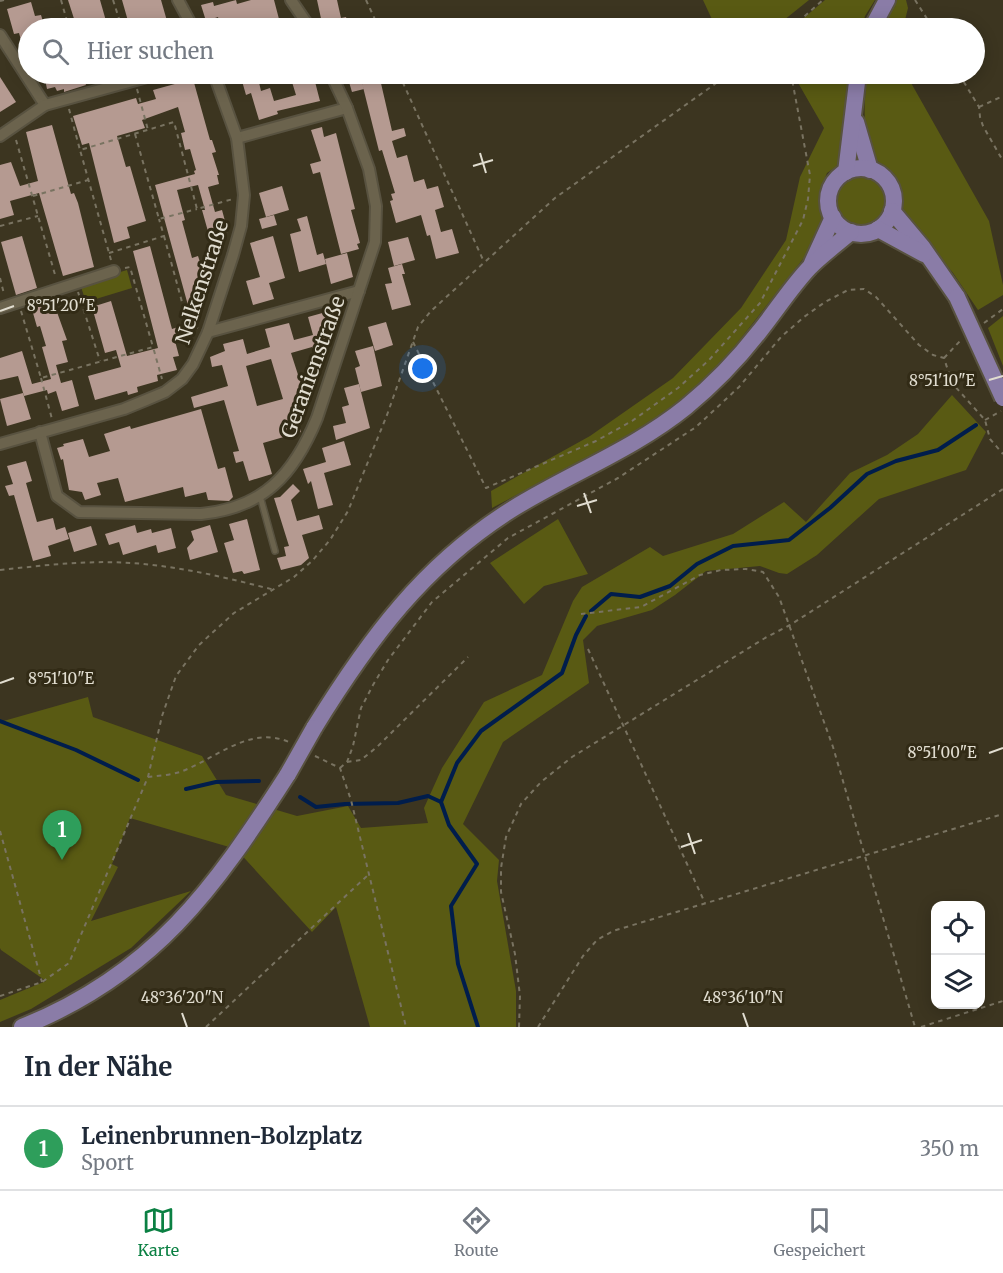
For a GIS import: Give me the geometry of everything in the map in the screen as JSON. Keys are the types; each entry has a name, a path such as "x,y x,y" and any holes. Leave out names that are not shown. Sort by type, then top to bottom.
{"main road":[{"path":"877,18 887,0"},
{"path":"846,172 857,84"},
{"path":"854,113 870,170"},
{"path":"858,168 870,170 884,178 890,185 893,194 892,211 887,221 878,229 866,234 851,232 842,228 833,217 828,202 829,192 833,183 846,172 858,168"},
{"path":"892,211 930,258 957,297 1003,398"},
{"path":"810,267 833,217"},
{"path":"878,229 930,258"},
{"path":"22,1027 88,995 126,970 160,942 216,879 288,774 314,728 385,623 443,562 514,509 629,446 688,405 729,367 759,333 810,267 851,232"}],"street":[{"path":"178,0 188,18"},
{"path":"291,0 303,18"},
{"path":"0,35 18,63"},
{"path":"32,84 45,105"},
{"path":"0,136 45,105 123,84"},
{"name":"Nelkenstraße","path":"0,442 124,408 165,392 182,379 193,364 208,332 241,226 244,195 237,138 218,84"},
{"name":"Geranienstraße","path":"40,432 57,496 79,512 201,514 230,509 260,496 273,486 306,445 321,407 375,242 376,206 369,169 336,84"},
{"path":"237,138 347,108"},
{"path":"9,306 114,271"},
{"path":"208,332 359,291"}],"lane":[{"path":"260,496 275,550"}],"path":[{"path":"61,0 66,18"},
{"path":"113,0 119,18"},
{"path":"366,0 374,18"},
{"path":"802,18 823,0"},
{"path":"916,0 927,18"},
{"path":"135,84 148,130"},
{"path":"404,84 484,262"},
{"path":"0,996 42,982 64,968 75,953 148,777 162,716 176,676 199,645 234,614 275,590 312,561 330,540 348,511 387,415 418,327 431,311 555,198 715,84"},
{"path":"413,342 486,488 596,441 632,421 678,388 709,360 760,303 802,220 808,199 810,175 792,84"},
{"path":"965,84 979,107 983,126 1003,161"},
{"path":"979,107 1003,96"},
{"path":"66,100 114,271 130,267 165,392"},
{"path":"80,150 174,122 197,209"},
{"path":"13,128 59,290"},
{"path":"135,134 188,324 208,332"},
{"path":"32,196 88,180"},
{"path":"159,219 244,195"},
{"path":"0,226 38,216"},
{"path":"109,253 164,236"},
{"path":"0,278 9,306 41,378 54,427"},
{"path":"76,284 100,362"},
{"path":"340,768 347,762 354,746 361,708 373,685 388,660 432,602 508,538 618,478 696,427 739,387 781,337 825,302 848,290 864,289 876,297 919,345 933,355 944,358 952,383 985,420 990,439 1003,454"},
{"path":"41,378 153,347"},
{"path":"985,420 1003,410"},
{"path":"519,1027 520,996 515,954 501,892 501,868 506,837 521,804 542,782 572,757 710,671 790,625 1003,489"},
{"path":"0,570 72,562 142,564 213,575 275,590"},
{"path":"581,614 641,607 700,575 721,570 746,569 764,572 779,597 833,747 863,856 915,1027"},
{"path":"588,649 705,903"},
{"path":"347,762 361,760 377,747 468,657"},
{"path":"148,777 179,772 255,737 270,736 287,740 296,746"},
{"path":"315,757 340,768 351,800 406,1027"},
{"path":"538,1027 583,956 597,940 613,931 1003,814"},
{"path":"0,831 42,982"},
{"path":"206,1027 368,875"},
{"path":"921,1027 1003,1001"}],"shaded area":[{"path":"703,0 809,0 786,18 711,18"},
{"path":"825,0 875,0 864,18 804,18"},
{"path":"895,0 906,0 908,8 906,18 886,18"},
{"path":"799,84 848,84 845,143 840,160 836,167 827,173 820,191 822,223 807,254 724,360 686,396 636,432 492,508 491,491 590,436 673,378 741,308 786,240 800,177 824,128"},
{"path":"867,84 912,84 989,221 1003,285 1003,295 978,310 953,273 905,217 897,181 871,153 865,126"},
{"path":"856,175 866,175 875,179 883,187 887,201 883,215 875,223 866,227 856,227 847,223 839,215 835,206 835,196 839,187 847,179"},
{"path":"127,270 132,288 86,302 80,284"},
{"path":"1003,316 1003,366 988,328"},
{"path":"952,395 986,432 966,470 879,499 817,555 787,574 760,566 706,571 652,610 597,626 583,640 589,683 503,742 463,824 499,860 497,881 516,991 516,1027 370,1027 336,907 312,932 236,849 130,818 112,864 118,867 91,921 191,891 131,948 31,1009 0,1022 0,1000 46,981 0,948 0,722 88,697 93,717 202,756 226,795 297,816 348,806 361,828 428,823 424,808 442,768 484,702 542,675 573,601 582,587 650,547 663,556 733,534 784,502 806,522 850,473 887,455 918,434"},
{"path":"558,519 588,574 544,586 524,604 490,563"}],"building":[{"path":"68,0 100,0 105,18 74,18"},
{"path":"122,0 161,0 166,18 127,18"},
{"path":"236,0 237,4 251,0 274,0 279,18 205,18 201,5 213,2 214,6"},
{"path":"317,0 337,0 341,18 321,18"},
{"path":"31,2 35,16 41,15 42,18 18,18 18,33 14,34 7,9"},
{"path":"0,77 16,102 0,112"},
{"path":"46,84 86,85 64,92 64,89 57,91 55,87 47,89"},
{"path":"175,84 194,84 210,140 216,152 212,153 219,175 217,175 219,184 208,187 215,212 222,210 228,232 223,233 220,238 213,234 209,235 198,185 177,190 192,258 198,256 207,284 199,287 204,304 189,309 155,185 195,174 190,149 185,150 181,133 185,132 178,107 142,120 145,128 117,136 126,167 130,166 146,221 127,227 130,238 114,243 89,143 82,145 73,116 136,98 138,104 156,99 153,90"},
{"path":"243,84 259,84 261,91 270,88 274,101 296,95 293,84 316,84 320,101 277,111 278,114 259,120 251,93 246,95"},
{"path":"350,84 363,84 364,89 352,92"},
{"path":"362,84 381,84 392,131 404,128 406,136 392,141 397,158 407,155 414,182 424,179 427,189 438,186 444,207 435,210 441,232 452,229 459,253 436,259 430,235 427,236 421,215 396,223 390,201 393,200 391,194 395,193 382,150 379,151"},
{"path":"52,125 71,194 74,193 78,203 94,267 63,276 39,193 10,201 14,215 0,219 0,165 11,162 20,186 38,181 26,132"},
{"path":"322,127 324,137 336,133 355,209 351,210 360,243 357,244 359,249 341,254 320,172 313,174 310,164 321,161 311,130"},
{"path":"282,186 289,210 266,217 259,193"},
{"path":"274,215 277,225 262,229 259,219"},
{"path":"307,216 317,255 323,253 326,264 299,272 290,234 301,231 297,219"},
{"path":"22,236 37,288 16,295 1,242"},
{"path":"273,236 285,278 269,283 274,299 253,305 246,281 260,277 250,243"},
{"path":"408,237 415,260 394,266 388,242"},
{"path":"150,246 172,329 184,325 187,338 175,341 179,356 173,357 177,370 157,375 158,381 137,387 138,392 128,395 127,391 95,400 88,376 121,367 116,350 105,353 92,307 111,301 127,356 158,348 133,251"},
{"path":"347,253 353,277 331,284 325,259"},
{"path":"402,264 405,274 402,274 411,305 392,310 385,284 392,283 388,268"},
{"path":"53,301 67,340 62,341 68,362 56,365 61,383 72,380 79,406 62,411 56,391 48,394 47,390 24,396 18,376 0,380 0,358 22,351 32,384 51,379 42,347 46,346 31,306"},
{"path":"326,312 334,338 321,342 325,355 315,358 312,347 291,353 301,384 304,383 310,405 294,409 301,432 263,443 272,474 249,481 243,461 236,463 233,452 239,451 224,400 194,408 191,397 228,386 222,365 212,367 210,357 225,351 223,344 243,339 247,354 270,347 265,329 289,323 294,340 313,335 308,317","holes":["271,359 283,399 257,406 246,366"]},
{"path":"386,322 393,345 375,351 368,327"},
{"path":"373,346 382,386 361,392 355,368 360,366 355,351"},
{"path":"359,384 370,428 336,440 333,426 346,423 342,407 349,405 344,388"},
{"path":"23,393 31,419 7,426 0,399"},
{"path":"201,409 218,469 225,467 233,497 229,501 208,500 206,492 185,497 183,487 125,502 118,478 97,483 101,495 85,500 82,492 69,490 63,459 61,460 57,448 64,446 63,444 83,439 89,457 110,451 104,434 130,426 131,429"},
{"path":"344,441 351,465 324,473 333,505 318,509 311,481 308,484 303,469 326,462 322,448"},
{"path":"26,461 32,481 26,483 37,522 53,518 56,530 65,527 69,539 48,546 51,556 33,561 14,495 9,496 5,486 13,484 7,466"},
{"path":"293,484 300,491 291,500 297,521 319,515 323,529 302,535 309,558 301,565 281,570 277,558 286,556 284,547 289,546 274,498 280,497"},
{"path":"247,519 260,570 244,574 242,571 233,573 224,543 234,540 229,524"},
{"path":"135,525 137,533 151,529 152,533 171,528 176,548 158,553 156,545 123,555 119,542 109,545 105,534"},
{"path":"210,525 218,552 190,560 187,548 194,540 191,531"},
{"path":"91,526 97,545 74,552 68,533"}],"waterway":[{"path":"591,611 611,594 640,597 670,586 697,564 733,546 789,540 830,508 867,474 896,461 938,450 976,425"},
{"path":"478,1027 458,964 451,906 477,864 449,825 441,802 457,763 481,731 562,673 576,635 586,616"},
{"path":"0,721 76,750 138,780"},
{"path":"186,789 216,782 259,781"},
{"path":"300,797 316,807 398,803 428,796 441,802"}],"place":[{"name":"Leinenbrunnen-Bolzplatz","path":"62,860"}]}
